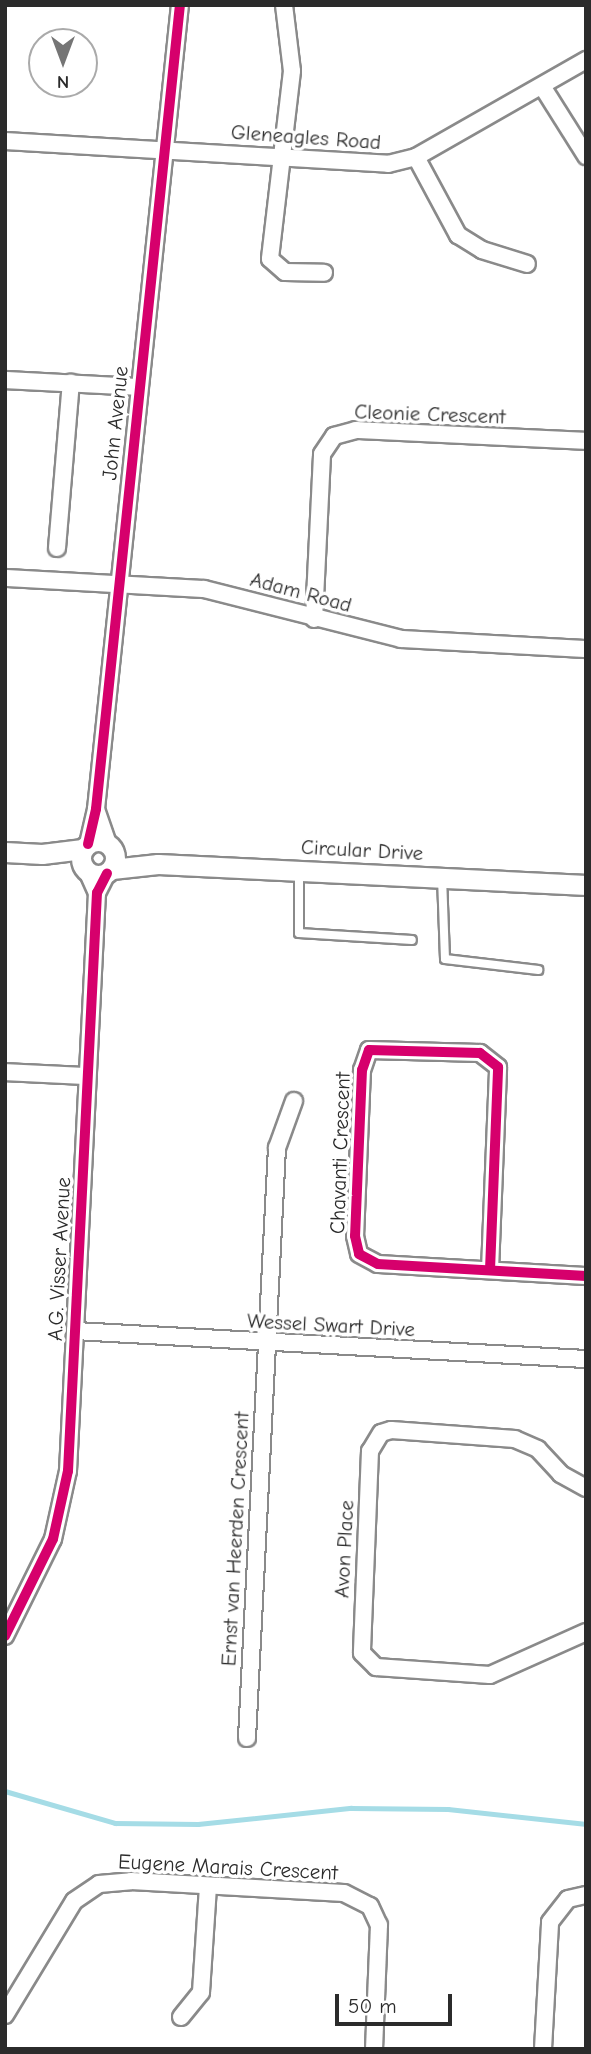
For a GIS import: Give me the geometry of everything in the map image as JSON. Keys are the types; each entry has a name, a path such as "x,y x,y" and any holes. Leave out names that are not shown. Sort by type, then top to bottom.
{"street":[{"name":"John Avenue","path":"94,863 96,809 118,585 180,5"},
{"path":"284,5 293,57 271,262 285,272 324,273"},
{"name":"Gleneagles Road","path":"5,141 164,148 388,164 416,157 586,60"},
{"path":"542,86 586,156"},
{"path":"416,157 458,234 482,250 527,264"},
{"path":"5,380 138,387"},
{"path":"57,548 71,383"},
{"name":"Cleonie Crescent","path":"314,619 322,454 334,436 356,430 586,441"},
{"name":"Adam Road","path":"5,578 215,591 314,619 401,639 586,649"},
{"name":"John Avenue","path":"96,809 110,846"},
{"path":"5,852 42,854 94,863 110,846 136,863"},
{"name":"Circular Drive","path":"94,863 299,870 586,885"},
{"name":"A.G. Visser Avenue","path":"5,1636 38,1577 62,1506 75,1331 97,893 94,863"},
{"name":"Chavanti Crescent","path":"490,1270 498,1068 480,1053 369,1050 362,1070 355,1236 359,1254 378,1264 586,1276"},
{"path":"5,1072 87,1076"},
{"name":"Ernst van Heerden Crescent","path":"247,1738 277,1148 294,1101"},
{"name":"Wessel Swart Drive","path":"75,1331 586,1359"},
{"name":"Avon Place","path":"586,1488 561,1474 538,1449 515,1439 399,1430 381,1433 370,1451 362,1653 376,1667 490,1675 586,1632"},
{"name":"Eugene Marais Crescent","path":"5,2015 83,1893 112,1881 344,1893 370,1906 379,1930 374,2049"},
{"path":"181,2017 201,1992 208,1885"},
{"path":"543,2049 550,1922 568,1899 586,1895"}],"lane":[{"path":"299,870 299,933 412,940"},
{"path":"442,877 446,959 538,970"}],"waterway":[{"path":"5,1791 115,1823 198,1824 351,1808 448,1809 586,1824"}],"cycle path":[{"path":"88,844 96,809 180,5"},
{"path":"5,1636 53,1539 68,1471 97,893 107,873"},
{"path":"490,1270 498,1067 480,1053 369,1050 362,1070 355,1236 359,1254 378,1264 586,1276"}]}
